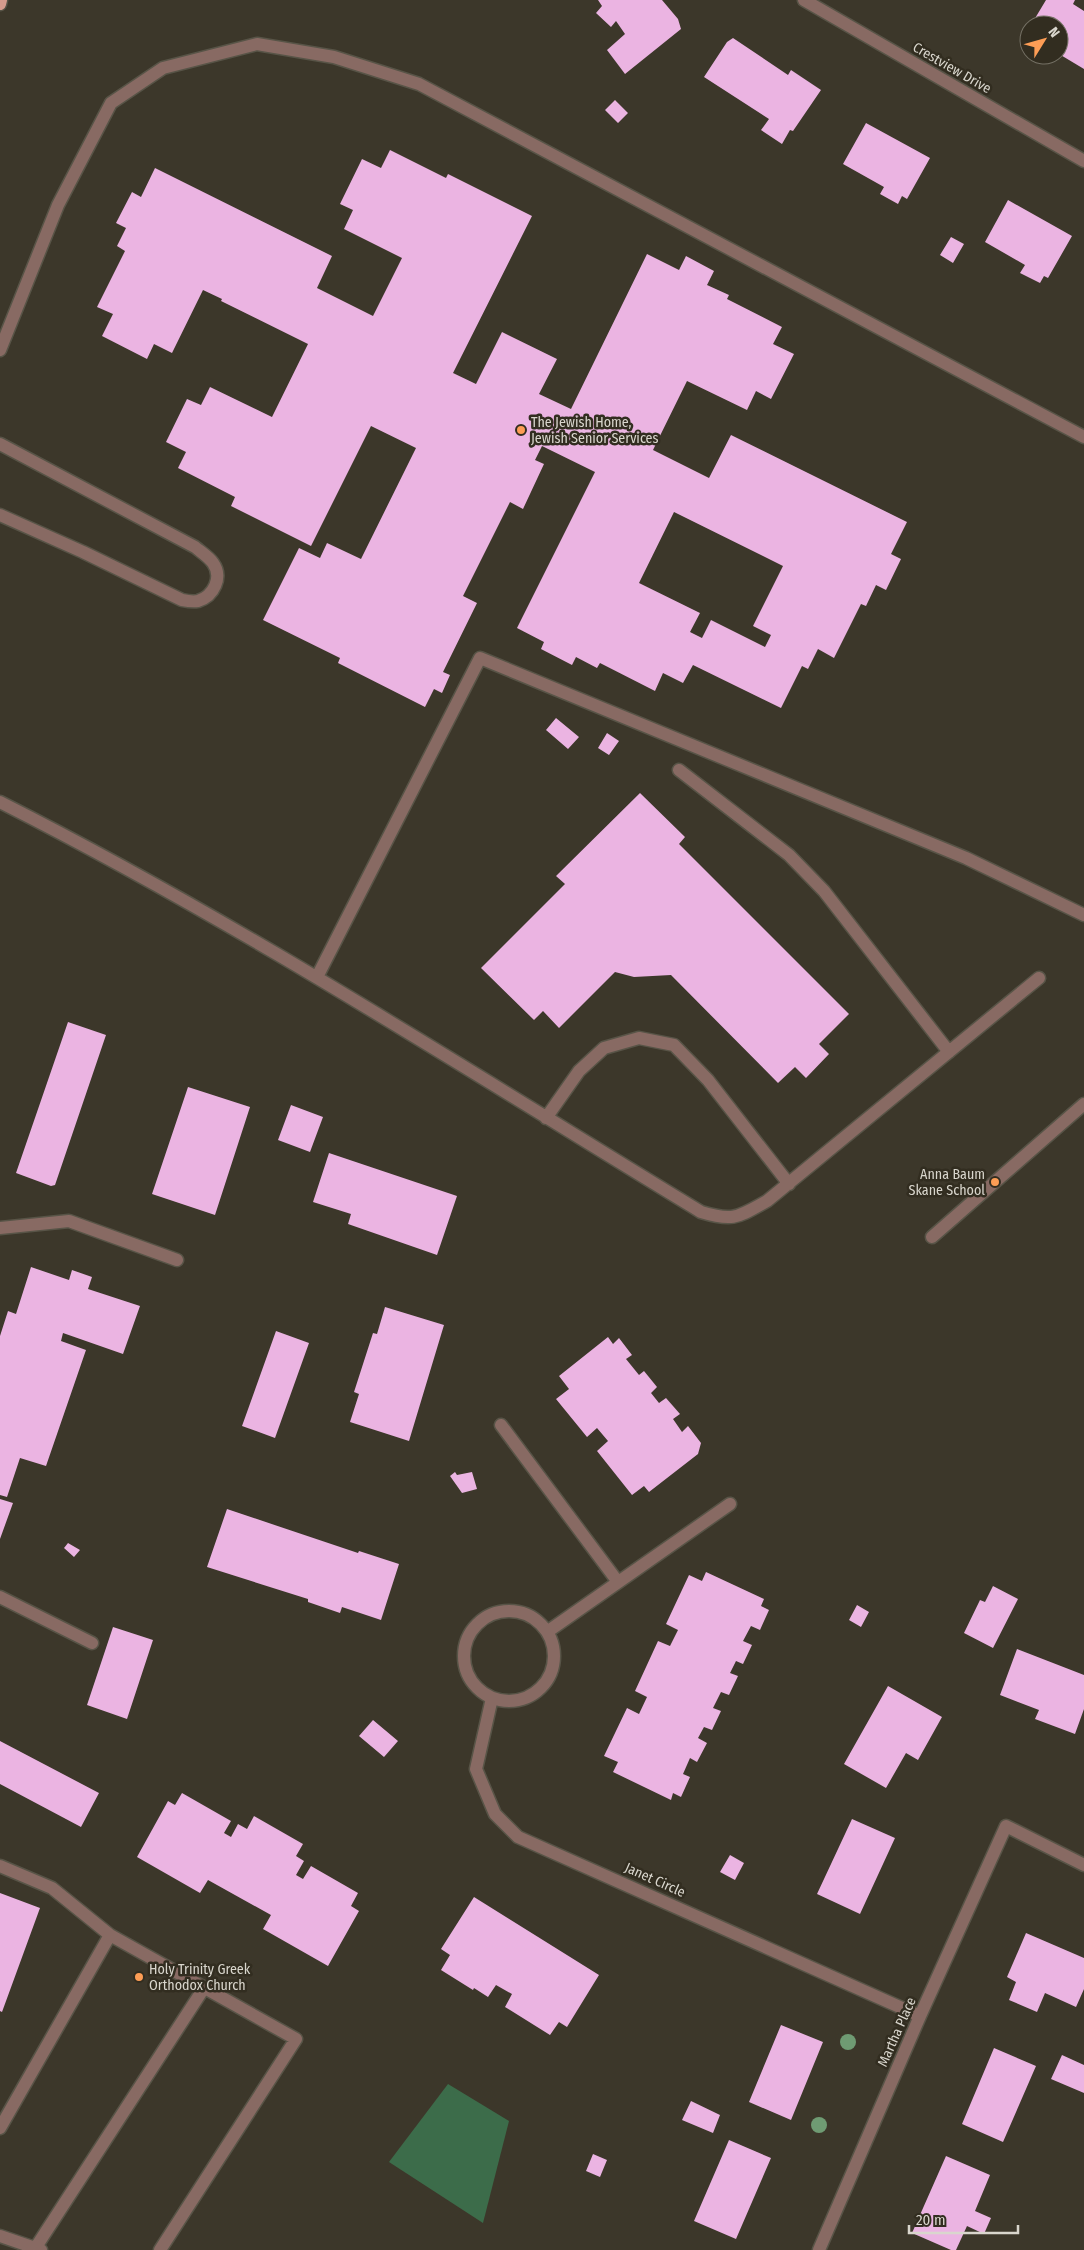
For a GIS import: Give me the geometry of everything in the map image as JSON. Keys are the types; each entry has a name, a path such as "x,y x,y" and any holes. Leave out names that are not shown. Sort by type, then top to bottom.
{"street":[{"name":"Crestview Drive","path":"804,0 1084,161"},
{"path":"0,350 58,205 112,103 164,68 257,44 334,57 419,84 1084,437"},
{"path":"0,444 196,547 214,563 218,575 216,587 206,597 197,601 182,600 83,552 0,515"},
{"path":"317,977 480,658 966,858 1084,915"},
{"path":"679,770 789,855 824,890 949,1052"},
{"path":"0,802 85,845 317,977 701,1212 724,1219 744,1213 767,1201 1039,978"},
{"path":"546,1118 579,1071 604,1048 639,1038 674,1046 708,1080 789,1184"},
{"path":"932,1237 1084,1104"},
{"path":"0,1228 69,1221 177,1260"},
{"path":"501,1425 618,1582"},
{"path":"547,1632 730,1504"},
{"path":"0,1596 92,1643"},
{"path":"505,1611 517,1611 530,1615 547,1632 554,1645 552,1674 544,1686 533,1695 520,1701 492,1698 479,1690 469,1678 465,1664 464,1649 469,1635 478,1623 490,1615 505,1611"},
{"name":"Janet Circle","path":"492,1698 476,1769 495,1814 518,1837 920,2016"},
{"name":"Martha Place","path":"819,2250 920,2016 1006,1826 1084,1865"},
{"path":"0,1866 52,1888 110,1935 296,2039 160,2250"},
{"path":"0,2128 110,1935"},
{"path":"0,2236 38,2248 204,1988"}],"green space":[{"path":"448,2084 509,2121 483,2223 389,2162"}],"building":[{"path":"598,0 662,0 678,19 681,29 625,74 607,50 625,34 616,21 611,27 596,13 602,6"},
{"path":"1046,0 1075,0 1073,4 1084,11 1084,69 1069,60 1069,15 1037,15"},
{"path":"733,38 788,75 791,70 821,90 793,131 790,130 782,144 761,130 769,119 704,77 727,42"},
{"path":"615,100 628,113 618,123 605,110"},
{"path":"866,123 930,158 907,199 902,196 898,204 880,194 884,187 843,164"},
{"name":"The Jewish Home, Jewish Senior Services","path":"390,150 446,178 448,174 532,216 453,373 476,384 502,332 557,359 539,394 571,409 647,254 679,270 686,256 714,271 707,285 729,295 727,299 782,327 773,344 794,354 771,399 756,391 747,410 687,381 653,450 709,478 731,435 907,522 891,554 901,559 886,590 876,585 866,606 861,604 834,658 818,649 808,669 802,666 781,708 693,665 683,683 663,673 655,691 600,663 597,668 576,657 572,665 541,649 544,642 517,628 595,472 542,446 535,460 544,464 523,509 510,502 463,596 477,603 443,672 450,675 442,693 434,689 425,707 338,663 340,658 263,620 299,548 320,558 327,543 361,559 416,448 371,426 311,546 231,506 235,497 178,468 186,452 166,442 187,399 201,405 210,387 272,417 308,344 221,301 222,299 203,290 172,353 154,344 147,359 102,336 113,314 97,307 125,251 117,246 126,228 116,223 132,192 141,197 155,168 332,256 317,288 373,316 402,258 344,229 353,210 340,204 362,159 381,168","holes":["674,512 783,566 753,626 771,635 765,647 711,620 702,638 690,632 700,613 639,583"]},
{"path":"1008,200 1072,236 1048,278 1044,276 1040,283 1020,273 1025,265 985,242"},
{"path":"951,237 964,244 953,263 940,255"},
{"path":"556,718 579,737 568,749 546,730"},
{"path":"607,733 619,741 609,755 598,748"},
{"path":"640,793 685,837 679,844 849,1014 819,1044 829,1054 806,1078 795,1067 778,1083 671,975 634,977 615,972 559,1028 543,1011 534,1020 481,968 565,884 556,876"},
{"path":"68,1022 106,1035 55,1185 51,1186 16,1173"},
{"path":"188,1087 250,1107 215,1215 152,1194"},
{"path":"291,1105 323,1117 310,1152 278,1140"},
{"path":"329,1153 457,1196 437,1255 348,1224 351,1214 313,1202"},
{"path":"31,1267 69,1280 72,1270 92,1277 88,1289 140,1306 123,1354 63,1333 61,1341 86,1350 46,1466 20,1458 7,1497 0,1495 0,1336 8,1311 16,1314"},
{"path":"385,1307 444,1325 409,1441 350,1422 359,1394 354,1392 373,1333 377,1334"},
{"path":"276,1331 309,1343 275,1438 242,1426"},
{"path":"608,1337 613,1344 619,1338 632,1355 626,1359 639,1375 644,1371 657,1387 651,1393 659,1403 666,1398 680,1414 673,1419 682,1432 688,1426 701,1443 698,1454 649,1492 644,1486 632,1495 597,1451 608,1441 597,1428 587,1437 556,1399 569,1389 559,1376"},
{"path":"455,1472 457,1475 472,1472 477,1489 462,1493 450,1476"},
{"path":"0,1499 13,1503 0,1539"},
{"path":"227,1509 358,1553 359,1551 399,1564 381,1620 342,1607 340,1613 308,1602 308,1599 207,1567"},
{"path":"68,1543 80,1550 74,1557 64,1548"},
{"path":"706,1572 764,1599 761,1606 769,1610 760,1630 751,1626 743,1641 752,1645 743,1664 736,1661 730,1673 738,1676 729,1695 721,1692 713,1708 721,1711 712,1730 704,1727 698,1738 707,1743 697,1762 690,1758 683,1774 690,1777 681,1797 673,1793 671,1800 613,1772 618,1762 604,1756 627,1708 639,1714 647,1697 635,1691 658,1641 670,1646 678,1630 666,1624 689,1575 702,1581"},
{"path":"993,1586 1018,1599 993,1648 964,1633 980,1600 985,1602"},
{"path":"857,1605 869,1612 861,1627 849,1620"},
{"path":"113,1627 153,1640 127,1719 87,1705"},
{"path":"1017,1649 1084,1675 1084,1709 1075,1734 1035,1719 1039,1710 1000,1695"},
{"path":"888,1686 942,1717 918,1760 906,1753 886,1788 844,1764"},
{"path":"373,1720 398,1741 384,1757 359,1736"},
{"path":"0,1741 99,1793 81,1827 0,1784"},
{"path":"182,1793 231,1821 224,1833 231,1837 238,1824 247,1829 254,1816 303,1844 296,1856 304,1861 296,1875 303,1879 311,1866 358,1893 351,1906 359,1911 328,1966 263,1929 271,1915 208,1880 200,1893 137,1857 168,1801 175,1805"},
{"path":"852,1819 895,1838 860,1914 817,1894"},
{"path":"730,1855 744,1863 735,1880 720,1872"},
{"path":"0,1893 40,1908 2,2012 0,2011"},
{"path":"474,1897 599,1975 567,2027 559,2022 550,2035 505,2007 512,1994 496,1985 488,1997 441,1970 450,1955 441,1949"},
{"path":"1026,1933 1084,1958 1084,1989 1076,2007 1045,1993 1037,2012 1009,2000 1016,1982 1007,1977"},
{"path":"781,2025 823,2042 791,2120 749,2102"},
{"path":"994,2048 1036,2066 1003,2142 962,2124"},
{"path":"1062,2055 1084,2065 1084,2093 1051,2079"},
{"path":"691,2101 720,2115 713,2133 682,2120"},
{"path":"729,2140 771,2158 736,2239 694,2221"},
{"path":"593,2154 607,2160 600,2177 586,2171"},
{"path":"946,2156 990,2175 975,2211 991,2218 984,2234 967,2226 956,2250 951,2250 912,2233"}],"place":[{"name":"The Jewish Home, Jewish Senior Services","path":"521,430"},
{"name":"Anna Baum Skane School","path":"995,1182"},
{"name":"Holy Trinity Greek Orthodox Church","path":"139,1977"}]}
